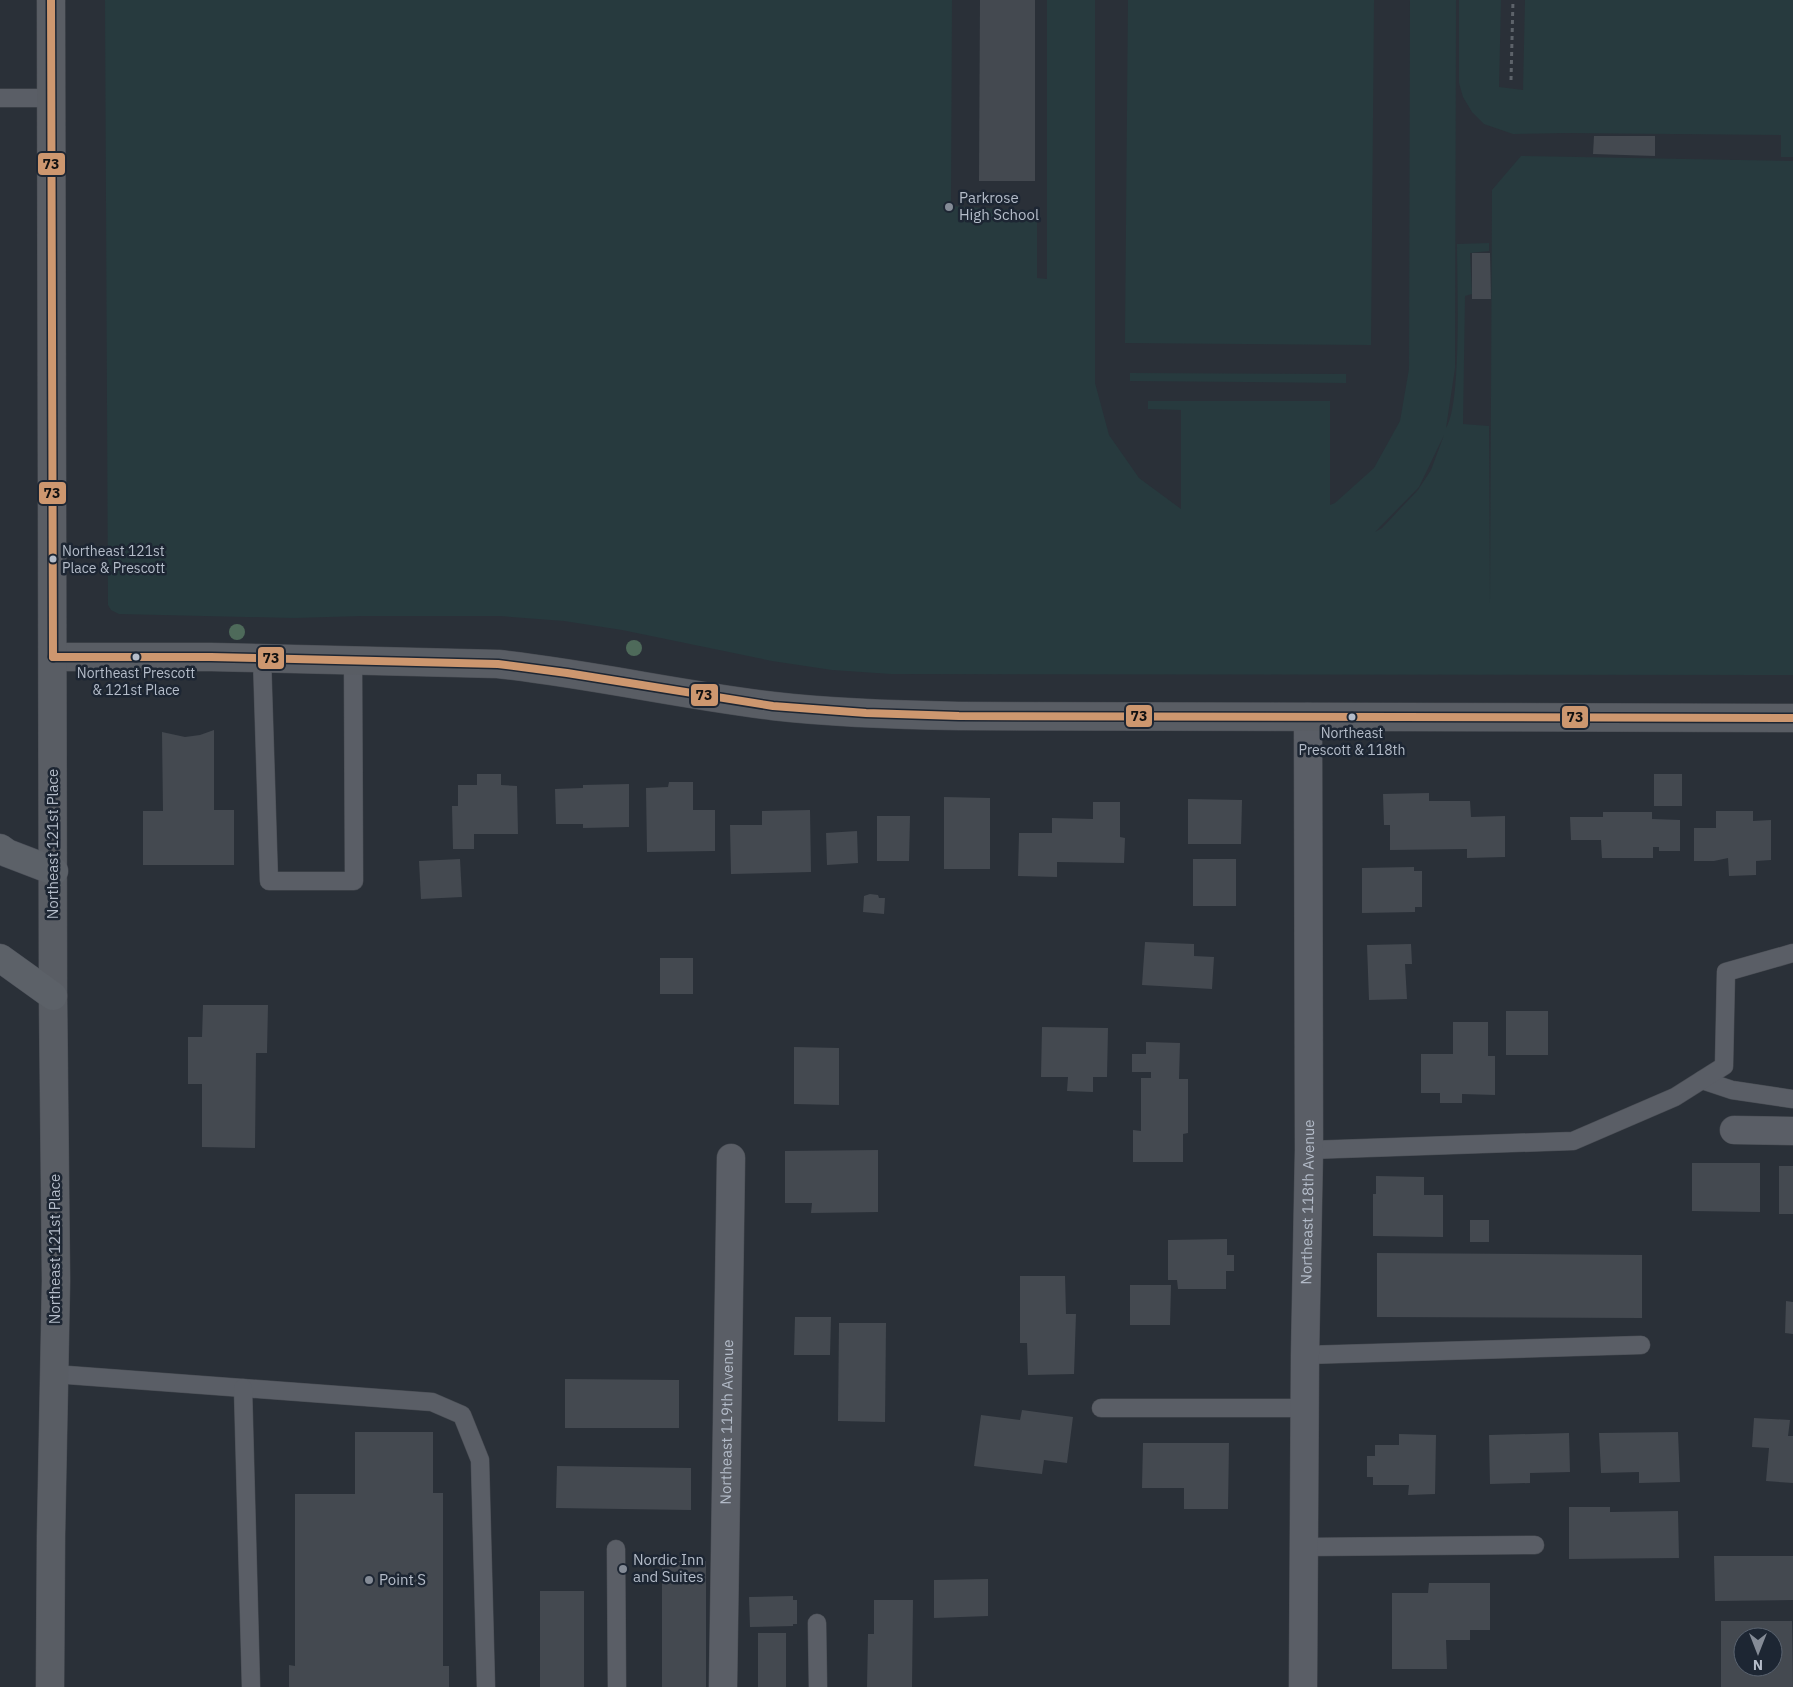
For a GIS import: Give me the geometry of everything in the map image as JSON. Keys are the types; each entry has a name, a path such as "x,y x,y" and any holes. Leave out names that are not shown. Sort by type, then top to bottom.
{"main road":[{"path":"0,848 7,853 54,871"},
{"path":"0,958 53,996"}],"street":[{"name":"Northeast 121st Place","path":"50,1687 56,1281 53,996 51,0"},
{"path":"53,657 262,658 498,664 611,680 710,697 832,712 959,716 1793,718"},
{"name":"Northeast 118th Avenue","path":"1303,1687 1304,1408 1309,1150 1308,717"},
{"path":"1734,1130 1793,1130"},
{"name":"Northeast 119th Avenue","path":"723,1687 730,1158"}],"lane":[{"path":"0,98 51,98"},
{"path":"262,658 269,882 354,881 353,660"},
{"path":"1309,1150 1573,1141 1675,1097 1724,1066 1726,972 1793,953"},
{"path":"1702,1080 1732,1090 1793,1099"},
{"path":"1305,1355 1641,1345"},
{"path":"54,1374 432,1402 462,1415 480,1460 486,1687"},
{"path":"243,1388 251,1687"},
{"path":"1101,1408 1304,1408"},
{"path":"1304,1547 1535,1545"},
{"path":"616,1549 617,1687"},
{"path":"817,1623 818,1687"}],"path":[{"path":"1511,80 1513,0"}],"green space":[{"name":"Parkrose High School","path":"105,0 952,0 951,206 1037,211 1037,278 1047,279 1047,0 1095,0 1095,383 1109,435 1139,478 1181,509 1181,410 1148,409 1148,401 1330,401 1330,505 1335,503 1374,468 1400,421 1409,369 1410,0 1456,0 1455,368 1446,428 1451,414 1457,368 1457,244 1489,243 1489,251 1470,253 1472,294 1465,296 1463,424 1489,426 1490,607 1492,190 1521,156 1793,161 1793,675 891,674 832,670 772,661 622,630 564,621 500,616 294,618 119,614 111,610 108,605","holes":["1444,435 1431,470 1418,490 1382,528 1375,532 1419,487"]},
{"path":"1128,0 1374,0 1371,345 1125,343"},
{"path":"1459,0 1501,0 1499,87 1523,90 1525,0 1793,0 1793,157 1781,157 1781,135 1513,134 1484,124 1472,112 1463,97 1459,83"},
{"path":"1130,373 1346,374 1346,383 1130,381"}],"building":[{"path":"980,0 1035,0 1035,181 979,181"},
{"path":"1594,136 1655,136 1655,156 1593,154"},
{"path":"1472,253 1490,253 1491,299 1472,299"},
{"path":"214,730 214,810 234,810 234,865 143,865 143,811 163,811 162,732 185,737 200,735"},
{"path":"477,774 501,774 501,785 517,786 518,834 474,834 474,849 453,849 452,806 458,806 458,785 477,785"},
{"path":"1654,774 1682,774 1682,806 1654,806"},
{"path":"669,782 693,782 693,810 715,810 715,851 647,852 646,788 668,787"},
{"path":"629,784 629,827 583,828 583,824 556,824 555,789 583,788 583,785"},
{"path":"1429,793 1429,801 1470,801 1471,817 1505,816 1505,857 1467,858 1467,849 1390,850 1390,825 1384,825 1383,794"},
{"path":"944,797 990,798 990,869 944,869"},
{"path":"1188,799 1242,800 1241,844 1188,844"},
{"path":"1093,802 1120,802 1120,837 1125,838 1124,863 1057,862 1057,877 1018,876 1019,833 1052,833 1052,818 1093,819"},
{"path":"810,810 811,872 731,874 730,825 762,825 762,811"},
{"path":"1716,811 1753,811 1753,821 1771,820 1771,860 1756,861 1756,875 1729,876 1728,858 1714,861 1694,861 1694,828 1716,828"},
{"path":"1603,812 1652,812 1652,819 1680,820 1680,851 1659,851 1659,847 1653,847 1653,858 1602,858 1601,840 1571,840 1570,817 1603,817"},
{"path":"877,816 910,816 909,861 877,861"},
{"path":"857,831 858,863 827,865 826,833"},
{"path":"460,859 462,897 421,899 419,861"},
{"path":"1193,859 1236,859 1236,906 1193,906"},
{"path":"1414,867 1414,871 1422,871 1422,907 1415,907 1415,912 1362,913 1362,868"},
{"path":"870,894 878,895 879,898 885,898 884,914 863,912 864,896"},
{"path":"1145,942 1194,944 1194,956 1214,957 1212,989 1142,985"},
{"path":"1411,944 1412,964 1405,964 1407,999 1369,1000 1367,945"},
{"path":"660,958 693,958 693,994 660,994"},
{"path":"203,1005 268,1005 267,1053 256,1053 255,1148 202,1147 202,1084 188,1084 188,1037 202,1037"},
{"path":"1506,1011 1548,1011 1548,1055 1506,1055"},
{"path":"1453,1022 1488,1022 1488,1056 1495,1056 1495,1095 1462,1094 1462,1103 1440,1103 1440,1093 1421,1093 1421,1054 1453,1054"},
{"path":"1042,1027 1108,1028 1107,1077 1093,1077 1093,1092 1067,1091 1068,1077 1041,1077"},
{"path":"1146,1042 1180,1043 1179,1079 1188,1079 1188,1133 1183,1134 1183,1162 1133,1162 1133,1130 1141,1131 1141,1078 1151,1078 1151,1072 1132,1072 1132,1054 1146,1054"},
{"path":"794,1047 839,1048 839,1105 794,1104"},
{"path":"878,1150 878,1212 811,1213 812,1203 785,1203 785,1151"},
{"path":"1692,1163 1760,1163 1760,1212 1692,1211"},
{"path":"1779,1166 1793,1166 1793,1214 1779,1214"},
{"path":"1376,1176 1424,1177 1424,1195 1443,1195 1443,1237 1373,1236 1373,1194 1376,1194"},
{"path":"1470,1220 1489,1220 1489,1242 1470,1242"},
{"path":"1227,1239 1227,1255 1234,1255 1234,1271 1226,1271 1226,1289 1178,1289 1177,1280 1168,1280 1168,1240"},
{"path":"1377,1253 1642,1255 1642,1318 1377,1317"},
{"path":"1020,1276 1065,1276 1066,1314 1076,1314 1074,1374 1028,1375 1027,1343 1020,1343"},
{"path":"1130,1285 1171,1285 1170,1325 1130,1325"},
{"path":"1786,1301 1793,1302 1793,1334 1785,1333"},
{"path":"795,1317 831,1317 830,1355 794,1355"},
{"path":"839,1323 886,1323 885,1422 838,1421"},
{"path":"565,1379 679,1380 679,1428 565,1428"},
{"path":"1022,1410 1073,1417 1067,1463 1044,1460 1042,1474 974,1466 981,1415 1020,1420"},
{"path":"1754,1418 1790,1420 1788,1436 1793,1436 1793,1483 1766,1481 1769,1448 1752,1447"},
{"name":"Point S","path":"355,1432 433,1432 433,1493 443,1493 443,1666 449,1666 449,1687 289,1687 289,1665 295,1666 295,1494 355,1494"},
{"path":"1678,1432 1680,1482 1639,1483 1639,1472 1601,1473 1599,1433"},
{"path":"1569,1433 1570,1472 1530,1473 1530,1483 1490,1484 1489,1435"},
{"path":"1399,1434 1436,1435 1435,1494 1408,1495 1409,1485 1373,1485 1373,1477 1367,1477 1367,1456 1375,1456 1375,1445 1399,1445"},
{"path":"1143,1443 1229,1443 1228,1509 1184,1509 1184,1488 1142,1488"},
{"path":"557,1466 691,1468 691,1510 556,1508"},
{"path":"1569,1507 1610,1507 1610,1512 1678,1511 1679,1558 1569,1559"},
{"path":"1714,1556 1793,1556 1793,1600 1715,1601"},
{"path":"662,1561 706,1561 706,1687 662,1687"},
{"path":"988,1579 988,1616 934,1618 934,1580"},
{"path":"1429,1583 1490,1583 1490,1630 1470,1630 1470,1640 1446,1640 1447,1669 1392,1669 1392,1593 1428,1593"},
{"path":"540,1591 584,1591 584,1687 540,1687"},
{"path":"793,1596 793,1600 797,1600 797,1624 793,1624 793,1626 750,1627 749,1597"},
{"path":"874,1600 913,1600 912,1687 867,1687 868,1634 874,1634"},
{"path":"1721,1621 1792,1621 1793,1687 1721,1687"},
{"path":"758,1633 786,1633 786,1687 758,1687"}],"transit line":[{"name":"73","path":"51,0 53,657"},
{"name":"73","path":"53,657 211,657 498,664 567,673 773,706 866,713 959,716 1793,718"}],"place":[{"name":"Parkrose High School","path":"949,207"},
{"name":"Northeast 121st Place & Prescott","path":"53,559"},
{"name":"Northeast Prescott & 121st Place","path":"136,657"},
{"name":"Northeast Prescott & 118th","path":"1352,717"},
{"name":"Nordic Inn and Suites","path":"623,1569"},
{"name":"Point S","path":"369,1580"}]}
